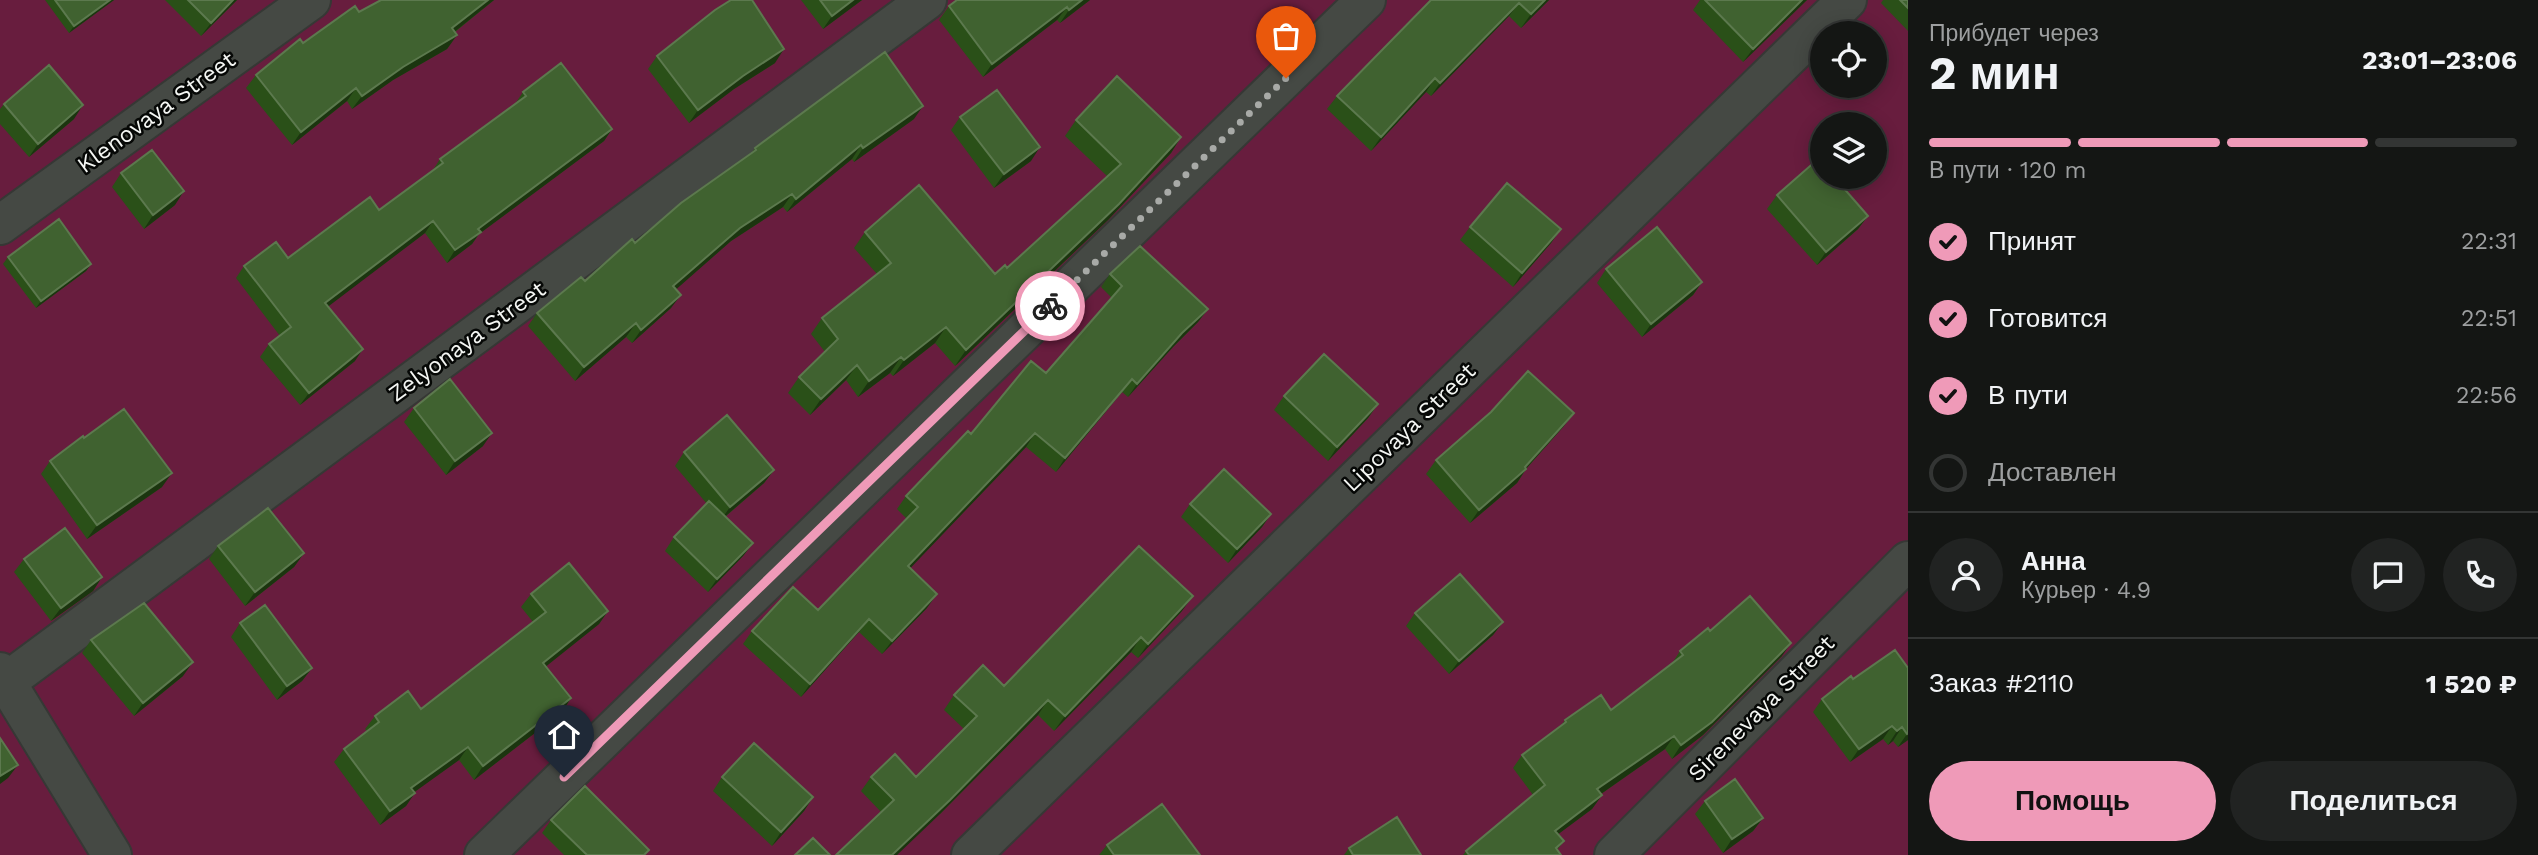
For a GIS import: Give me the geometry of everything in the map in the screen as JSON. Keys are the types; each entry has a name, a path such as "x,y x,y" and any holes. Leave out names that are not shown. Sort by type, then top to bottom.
{"street":[{"name":"Klenovaya Street","path":"0,225 311,0"},
{"name":"Zelyonaya Street","path":"3,677 927,0"},
{"path":"484,855 1366,0"},
{"name":"Lipovaya Street","path":"971,855 1847,0"},
{"name":"Sirenevaya Street","path":"1614,855 1908,561"},
{"path":"3,677 112,855"}],"shaded area":[{"path":"0,0 1908,0 1908,855 0,855"}],"building":[{"path":"55,0 110,0 74,26"},
{"path":"188,0 233,0 211,23"},
{"path":"381,0 488,0 452,28 457,35 403,67 362,96 356,88 301,132 256,75 300,39 303,43 355,6 359,12"},
{"path":"731,0 752,0 784,49 698,110 657,56"},
{"path":"820,0 853,0 832,16"},
{"path":"957,0 1082,0 1069,10 1067,7 992,64 949,6"},
{"path":"1431,0 1545,0 1531,14 1519,3 1440,83 1435,78 1381,137 1337,96"},
{"path":"1705,0 1802,0 1753,49"},
{"path":"1900,0 1908,0 1908,8"},
{"path":"885,52 923,106 863,148 861,145 796,199 792,194 740,228 673,286 681,295 641,330 636,323 584,367 537,313 581,277 585,281 632,239 635,243 681,203"},
{"path":"561,63 612,129 478,229 481,232 455,250 433,221 325,303 363,349 309,393 269,344 291,327 244,266 276,242 288,258 370,197 379,210 443,163 440,159 526,96 523,92"},
{"path":"49,65 83,105 38,144 4,104"},
{"path":"1117,76 1181,137 1119,204 966,350 946,327 904,360 901,357 869,381 857,365 821,399 799,377 838,339 822,318 891,263 865,232 919,185 995,274 1005,265 1007,268 1121,164 1076,120"},
{"path":"997,90 1040,147 1004,174 960,117"},
{"path":"152,150 184,191 153,215 121,173"},
{"path":"1810,166 1810,189 1844,189 1868,216 1826,252 1777,195"},
{"path":"1507,183 1561,229 1522,273 1470,227"},
{"path":"59,219 91,264 41,301 8,257"},
{"path":"1657,227 1702,282 1651,324 1606,269"},
{"path":"1140,246 1208,309 1182,333 1137,384 1132,379 1065,458 1035,433 908,566 937,594 892,641 869,619 810,684 752,631 793,587 818,610 918,507 906,496 968,431 971,434 1031,361 1046,373 1122,286 1110,274"},
{"path":"1324,354 1378,404 1337,447 1284,396"},
{"path":"1528,371 1574,413 1526,469 1479,510 1436,460 1491,412"},
{"path":"450,379 492,433 455,461 414,408"},
{"path":"124,409 172,473 97,525 50,461"},
{"path":"727,415 774,470 730,507 684,452"},
{"path":"1224,469 1271,514 1237,549 1190,504"},
{"path":"709,501 753,543 717,579 674,537"},
{"path":"268,508 304,553 255,592 218,546"},
{"path":"65,528 102,577 61,608 24,559"},
{"path":"1139,546 1193,596 1148,644 1141,637 1065,716 1048,700 892,855 836,855 894,800 871,777 895,754 916,777 977,716 954,695 983,665 1004,686"},
{"path":"569,563 608,611 543,663 571,698 483,766 468,747 411,788 415,793 390,811 344,749 379,722 375,716 408,691 421,709 546,612 531,594"},
{"path":"1460,574 1503,622 1459,661 1415,613"},
{"path":"1750,596 1791,643 1712,722 1681,745 1674,736 1597,789 1602,795 1555,831 1564,841 1556,848 1561,855 1469,855 1466,851 1545,785 1522,755 1601,695 1611,710 1683,655 1680,651 1708,628 1710,631"},
{"path":"144,603 193,662 143,703 91,640"},
{"path":"265,605 312,668 287,686 240,623"},
{"path":"1895,650 1908,668 1908,733 1902,727 1897,731 1892,726 1859,749 1822,699 1851,676 1853,679"},
{"path":"0,738 18,765 0,776"},
{"path":"754,743 813,797 781,832 722,777"},
{"path":"1735,779 1763,818 1732,839 1705,801"},
{"path":"585,786 649,850 644,855 587,855 551,820"},
{"path":"1162,804 1200,855 1114,855 1107,845"},
{"path":"1397,817 1421,855 1353,855 1349,848"},
{"path":"813,838 830,855 795,855"}],"way so far":[{"path":"1050,306 1286,78"}],"route":[{"path":"564,777 1050,306"}]}
